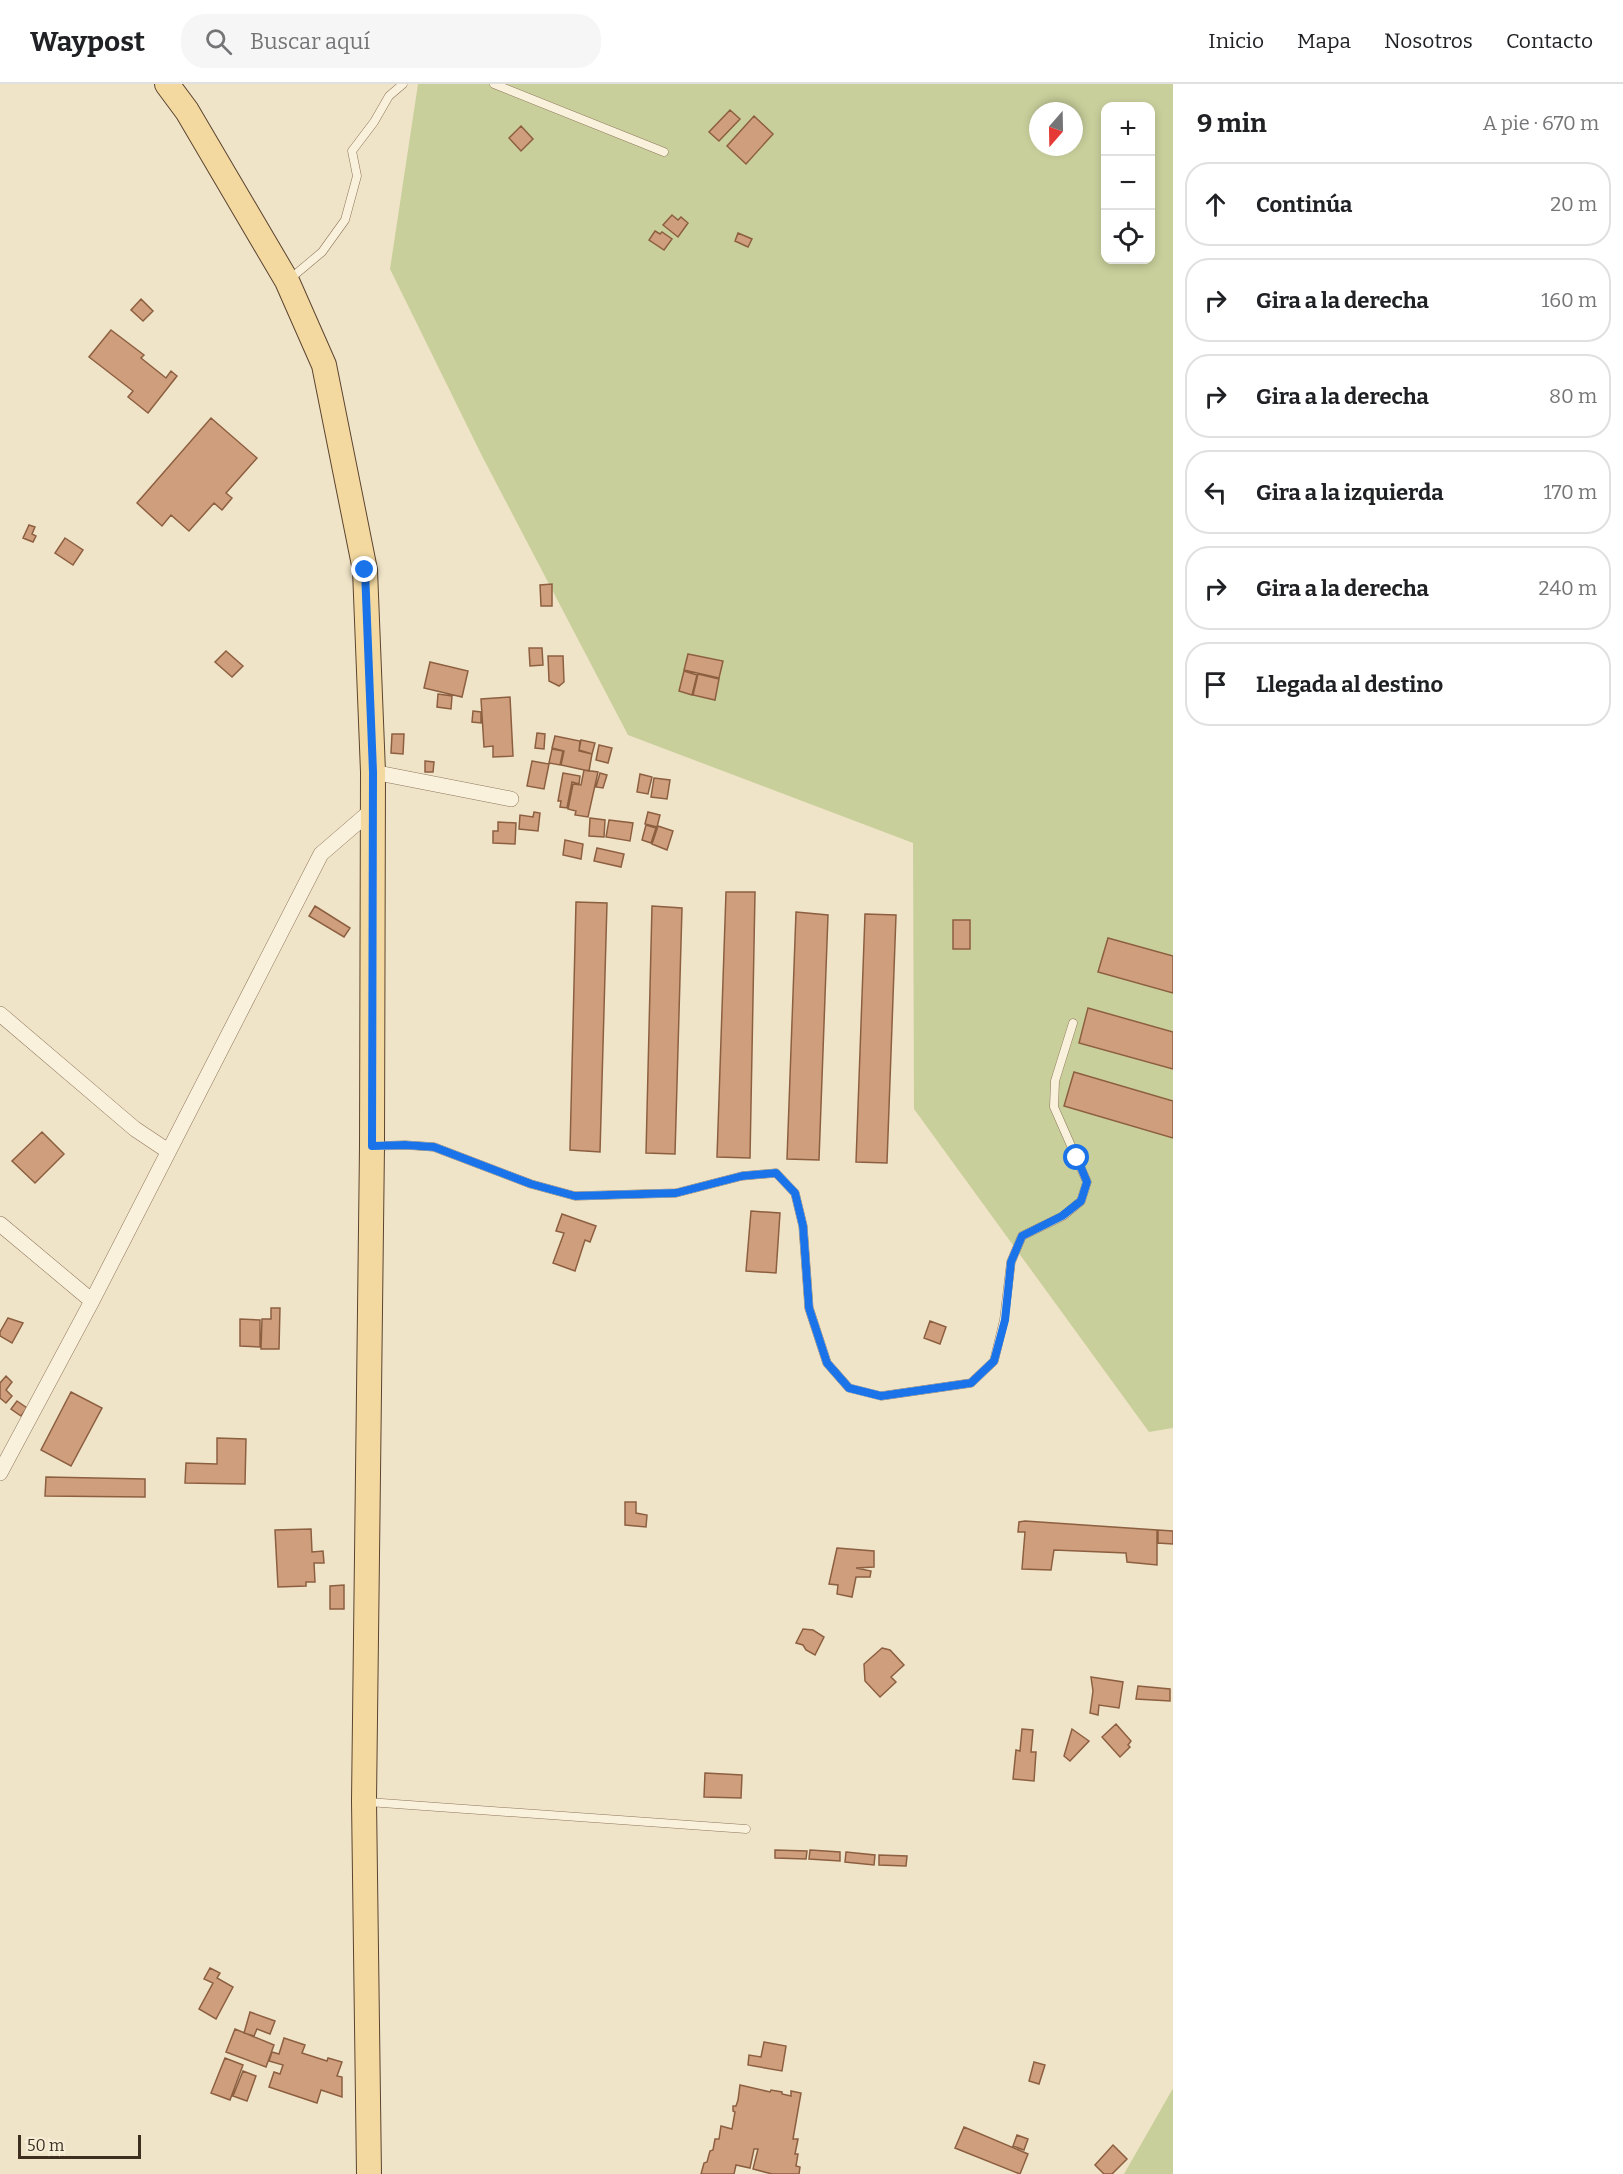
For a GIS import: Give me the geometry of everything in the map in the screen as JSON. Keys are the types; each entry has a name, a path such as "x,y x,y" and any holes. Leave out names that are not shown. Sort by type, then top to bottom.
{"main road":[{"path":"168,84 187,111 287,281 324,365 365,570 373,772 372,1146 363,1801 369,2174"}],"street":[{"path":"373,772 511,799"},
{"path":"0,1473 92,1301 321,854 372,810"},
{"path":"0,1014 135,1129 168,1151"},
{"path":"0,1224 92,1301"}],"lane":[{"path":"287,281 322,252 345,220 357,176 352,151 374,123 390,96 403,84"},
{"path":"494,84 664,152"},
{"path":"372,1146 434,1147 531,1184 575,1196 676,1193 742,1176 776,1173 795,1193 803,1226 809,1308 827,1363 849,1388 881,1396 971,1383 994,1361 1005,1320 1011,1262 1022,1236 1062,1216 1081,1201 1087,1182 1054,1107 1055,1081 1073,1023"},
{"path":"363,1801 746,1829"}],"green space":[{"path":"418,84 1173,84 1173,1428 1149,1432 914,1109 913,843 628,735 481,454 390,269"},
{"path":"1172,2090 1173,2174 1124,2174"}],"building":[{"path":"730,110 740,119 719,141 709,132"},
{"path":"754,116 773,134 746,164 727,146"},
{"path":"521,126 533,139 521,151 509,138"},
{"path":"672,215 678,220 681,217 688,223 678,237 663,225"},
{"path":"655,231 660,234 662,232 672,239 664,250 649,240"},
{"path":"738,233 752,239 748,247 735,241"},
{"path":"141,299 153,311 143,321 131,310"},
{"path":"111,330 144,355 141,358 166,378 171,371 177,376 148,413 128,397 133,391 89,357"},
{"path":"211,418 257,458 226,493 232,498 222,510 214,503 189,531 171,515 162,526 137,503"},
{"path":"29,525 35,527 32,534 36,536 33,542 23,538"},
{"path":"65,538 83,550 73,565 55,553"},
{"path":"552,584 552,606 541,606 540,585"},
{"path":"529,648 542,648 543,665 530,666"},
{"path":"226,651 243,666 232,677 215,662"},
{"path":"688,654 723,661 719,678 684,670"},
{"path":"548,656 563,656 564,682 559,686 549,681"},
{"path":"430,662 468,671 462,697 424,688"},
{"path":"684,671 697,675 692,695 679,691"},
{"path":"698,674 719,679 715,700 693,695"},
{"path":"438,694 452,696 451,709 437,707"},
{"path":"510,697 513,756 493,757 493,746 484,747 481,699"},
{"path":"473,711 481,712 481,723 472,722"},
{"path":"537,733 545,734 544,749 535,748"},
{"path":"392,734 404,734 403,754 391,753"},
{"path":"555,736 580,741 579,751 592,754 589,771 561,765 564,751 552,748"},
{"path":"581,740 595,743 592,754 579,750"},
{"path":"599,745 612,748 608,763 596,760"},
{"path":"552,749 563,751 560,765 549,763"},
{"path":"425,761 434,762 433,772 425,772"},
{"path":"532,761 549,764 544,789 527,786"},
{"path":"584,770 598,772 588,817 575,815 576,811 568,809 573,784 581,785"},
{"path":"563,773 580,776 579,784 572,782 567,808 560,807 561,801 558,801"},
{"path":"600,773 607,775 603,788 596,787"},
{"path":"640,774 652,777 648,794 637,792"},
{"path":"654,778 670,780 667,799 651,797"},
{"path":"534,812 540,813 538,831 519,829 520,815 533,817"},
{"path":"648,812 660,815 657,827 645,824"},
{"path":"590,818 605,820 604,837 589,836"},
{"path":"609,820 633,823 630,841 606,837"},
{"path":"498,822 516,823 515,844 493,843 493,831 498,831"},
{"path":"646,825 656,828 651,843 642,840"},
{"path":"658,826 673,831 667,850 652,844"},
{"path":"565,840 583,844 581,859 563,855"},
{"path":"597,848 624,854 621,867 594,861"},
{"path":"726,892 755,892 750,1158 717,1157"},
{"path":"576,902 607,903 600,1152 570,1150"},
{"path":"315,906 350,928 344,937 309,916"},
{"path":"652,906 682,908 675,1154 646,1153"},
{"path":"796,912 828,915 819,1160 787,1159"},
{"path":"865,914 896,915 887,1163 856,1162"},
{"path":"953,920 970,920 970,949 953,949"},
{"path":"1108,938 1173,956 1173,993 1098,972"},
{"path":"1088,1008 1173,1032 1173,1069 1079,1043"},
{"path":"1074,1072 1173,1101 1173,1138 1064,1106"},
{"path":"42,1132 64,1154 35,1183 12,1161"},
{"path":"751,1211 780,1213 776,1273 746,1271"},
{"path":"562,1214 596,1226 590,1242 585,1240 575,1271 553,1263 564,1233 556,1231"},
{"path":"271,1308 280,1308 279,1349 261,1349 262,1319 271,1319"},
{"path":"8,1318 23,1323 12,1343 0,1336"},
{"path":"240,1319 260,1320 260,1347 240,1346"},
{"path":"930,1321 946,1327 940,1344 924,1338"},
{"path":"6,1376 12,1382 6,1390 12,1396 6,1403 0,1398 0,1383"},
{"path":"71,1392 102,1408 71,1466 41,1450"},
{"path":"17,1401 27,1408 21,1416 11,1409"},
{"path":"217,1438 246,1439 245,1484 185,1483 186,1463 217,1464"},
{"path":"46,1477 145,1479 145,1497 45,1496"},
{"path":"625,1502 636,1502 636,1513 647,1515 646,1527 625,1525"},
{"path":"1019,1522 1157,1530 1157,1565 1127,1562 1126,1553 1054,1550 1051,1570 1022,1569 1025,1532 1018,1532"},
{"path":"311,1529 312,1552 323,1551 324,1563 314,1563 315,1582 306,1582 306,1586 278,1587 275,1530"},
{"path":"1158,1530 1173,1531 1173,1544 1158,1543"},
{"path":"837,1548 874,1551 874,1567 856,1568 871,1571 870,1577 856,1577 852,1597 837,1594 838,1585 829,1584"},
{"path":"344,1585 344,1609 330,1609 330,1586"},
{"path":"803,1629 813,1630 824,1637 815,1655 806,1650 803,1645 796,1643"},
{"path":"882,1648 890,1650 904,1665 891,1677 896,1682 880,1697 865,1681 864,1664"},
{"path":"1091,1677 1123,1682 1119,1708 1099,1705 1098,1715 1090,1713 1093,1691"},
{"path":"1138,1686 1170,1689 1170,1701 1136,1699"},
{"path":"1116,1724 1131,1741 1128,1745 1130,1747 1120,1757 1102,1737"},
{"path":"1022,1729 1033,1730 1031,1752 1036,1752 1034,1781 1013,1779 1016,1750 1020,1751"},
{"path":"1072,1729 1089,1741 1070,1761 1064,1756"},
{"path":"705,1773 742,1775 741,1798 704,1797"},
{"path":"775,1850 807,1851 806,1859 775,1858"},
{"path":"810,1850 840,1852 840,1861 809,1859"},
{"path":"846,1852 875,1855 874,1865 845,1862"},
{"path":"879,1855 907,1856 906,1866 879,1865"},
{"path":"210,1968 220,1973 217,1978 233,1987 216,2019 199,2009 213,1983 204,1979"},
{"path":"250,2012 275,2021 270,2034 257,2029 254,2036 244,2033"},
{"path":"235,2029 274,2045 266,2067 226,2052"},
{"path":"284,2038 305,2045 302,2053 327,2061 328,2058 342,2062 337,2076 342,2077 342,2097 321,2090 317,2103 269,2087 274,2072 280,2074 283,2065 269,2061 272,2052 279,2054"},
{"path":"764,2042 786,2046 782,2071 748,2065 749,2055 761,2057"},
{"path":"225,2058 243,2065 230,2100 211,2093"},
{"path":"1034,2062 1045,2065 1039,2084 1029,2081"},
{"path":"243,2071 256,2076 247,2101 233,2096"},
{"path":"740,2085 770,2092 771,2090 782,2092 782,2094 791,2096 791,2091 801,2093 793,2139 798,2139 795,2154 798,2154 796,2166 800,2167 799,2174 772,2174 753,2169 758,2149 754,2149 750,2168 736,2165 734,2174 701,2174 710,2151 713,2150 715,2139 719,2139 721,2126 732,2129 735,2112 733,2106 736,2106 738,2100"},
{"path":"964,2127 1028,2154 1020,2174 955,2148"},
{"path":"1017,2135 1028,2139 1024,2150 1013,2146"},
{"path":"1113,2145 1127,2159 1112,2174 1104,2174 1095,2165"}],"route":[{"path":"365,570 373,772 372,1146 434,1147 531,1184 575,1196 676,1193 742,1176 776,1173 795,1193 803,1226 809,1308 827,1363 849,1388 881,1396 971,1383 994,1361 1005,1320 1011,1262 1022,1236 1062,1216 1081,1201 1087,1182 1077,1158"}]}
